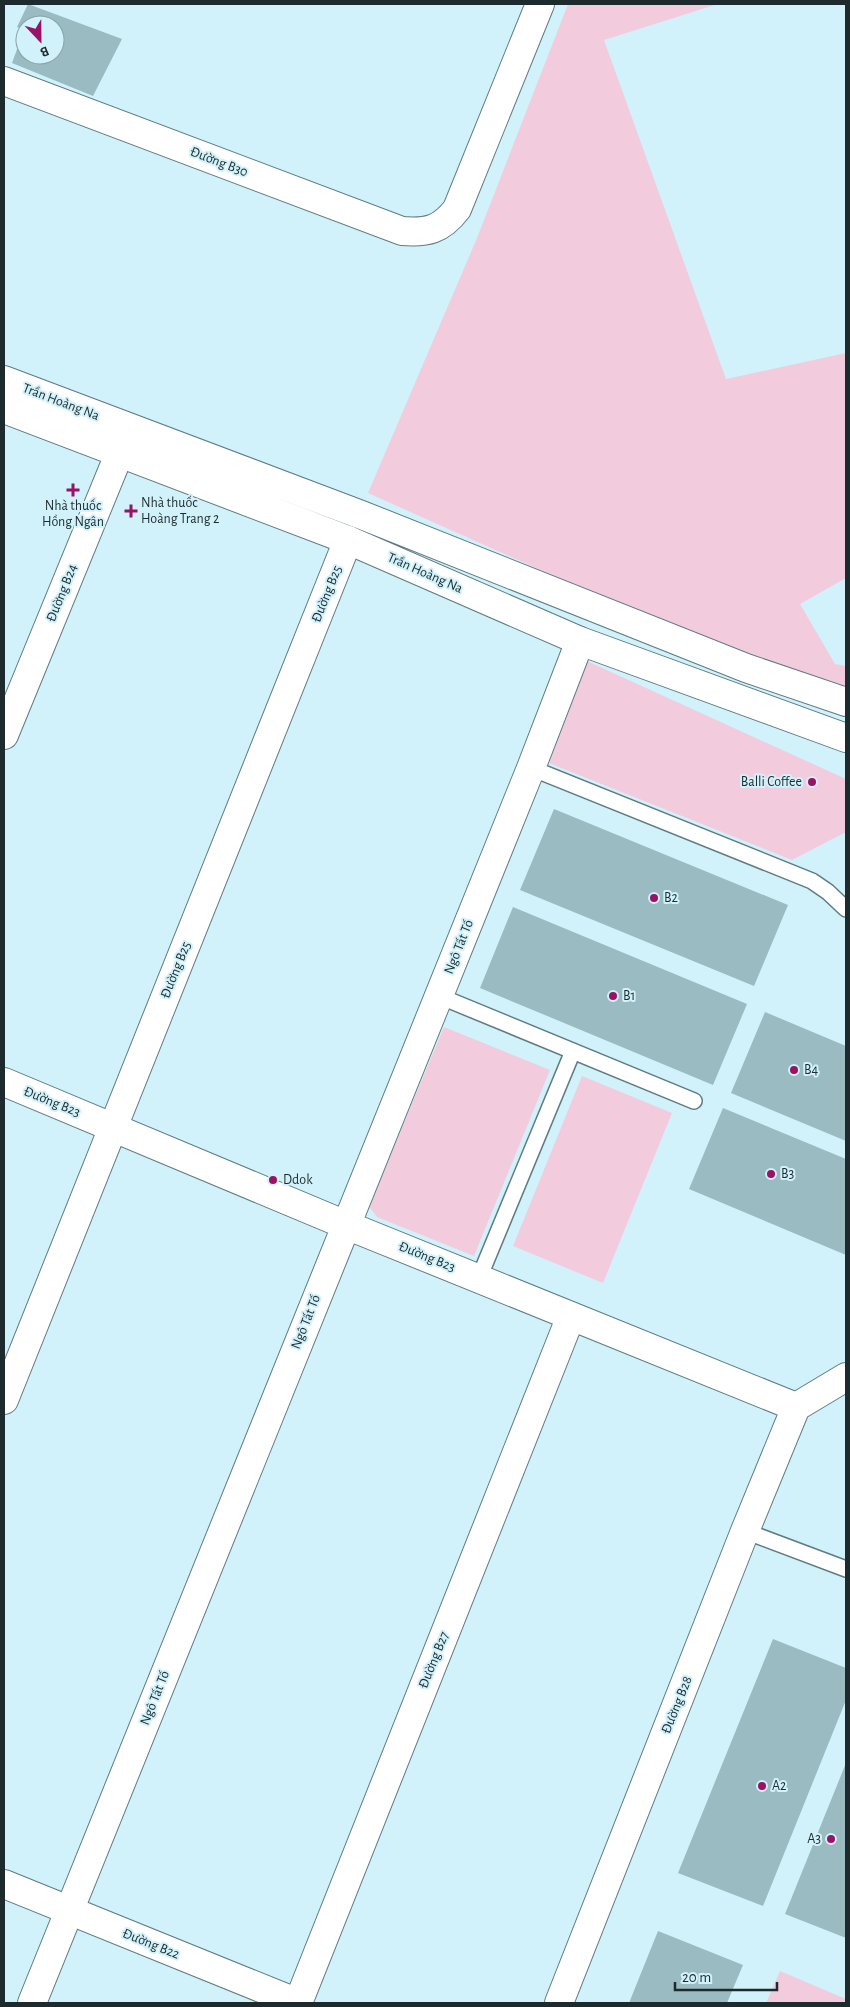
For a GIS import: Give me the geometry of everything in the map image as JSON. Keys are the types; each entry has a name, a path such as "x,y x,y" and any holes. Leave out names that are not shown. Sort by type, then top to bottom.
{"street":[{"name":"Đường B30","path":"4,81 402,231 420,233 436,228 449,220 457,209 540,4"},
{"name":"Trần Hoàng Na","path":"4,380 360,514 746,668 846,702"},
{"name":"Trần Hoàng Na","path":"4,409 348,540 580,642 846,738"},
{"name":"Đường B24","path":"4,735 120,452"},
{"name":"Đường B25","path":"4,1400 348,540"},
{"name":"Ngô Tất Tố","path":"32,2003 531,768 580,642"},
{"name":"Đường B23","path":"4,1082 346,1224 796,1407"},
{"name":"Đường B27","path":"298,2003 571,1316"},
{"path":"796,1407 846,1377"},
{"name":"Đường B28","path":"559,2003 745,1531 796,1407"},
{"name":"Đường B22","path":"4,1884 298,2003"}],"lane":[{"path":"531,768 812,881 828,892 846,909"},
{"path":"438,996 694,1100"},
{"path":"479,1278 573,1051"},
{"path":"745,1531 846,1570"}],"shaded area":[{"path":"568,4 718,4 604,40 726,379 846,353 846,578 800,604 835,664 846,666 846,713 717,649 368,493 477,238"},
{"path":"587,661 846,779 846,832 792,860 549,763"},
{"path":"444,1027 550,1070 474,1256 377,1217 370,1208"},
{"path":"582,1076 672,1113 603,1283 513,1246"},
{"path":"780,1971 846,1999 846,2003 766,2003"}],"building":[{"path":"28,4 58,15 23,15"},
{"path":"65,18 122,39 93,96 17,65 65,65"},
{"name":"B2","path":"554,809 788,905 754,986 520,890"},
{"name":"B1","path":"513,907 747,1004 713,1085 480,988"},
{"name":"B4","path":"765,1012 846,1046 846,1141 731,1093"},
{"name":"B3","path":"723,1108 846,1159 846,1255 689,1189"},
{"name":"A2","path":"773,1639 846,1668 846,1700 763,1906 678,1873"},
{"name":"A3","path":"846,1763 846,1938 785,1914"},
{"path":"658,1931 743,1965 727,2003 629,2003"}],"place":[{"name":"Nhà thuốc Hồng Ngân","path":"73,490"},
{"name":"Nhà thuốc Hoàng Trang 2","path":"131,511"},
{"name":"Balli Coffee","path":"812,782"},
{"name":"B2","path":"654,898"},
{"name":"B1","path":"613,996"},
{"name":"B4","path":"794,1070"},
{"name":"B3","path":"771,1174"},
{"name":"Ddok","path":"273,1180"},
{"name":"A2","path":"762,1786"},
{"name":"A3","path":"831,1839"}]}
